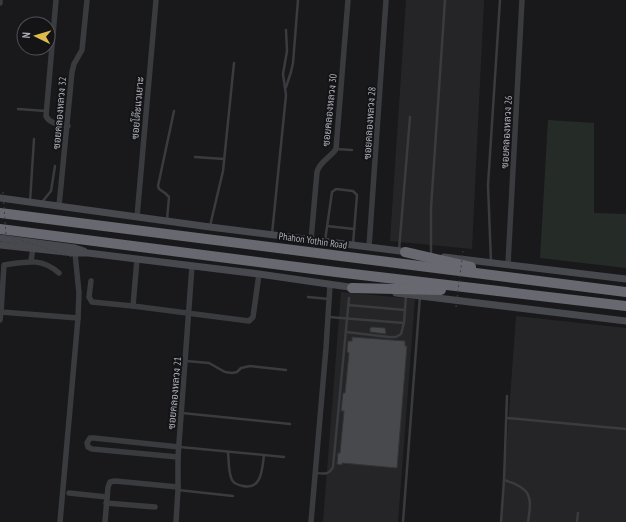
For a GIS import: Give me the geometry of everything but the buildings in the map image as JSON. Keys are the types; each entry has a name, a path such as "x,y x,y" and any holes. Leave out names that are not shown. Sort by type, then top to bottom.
{"highway":[{"name":"Phahon Yothin Road","path":"0,213 626,292"},
{"path":"0,229 336,272 626,306"},
{"path":"402,251 525,280"},
{"path":"352,288 503,291"}],"main road":[{"name":"Phahon Yothin Road","path":"1,196 40,204 210,227 626,279"},
{"path":"0,238 75,248 88,253 258,274 352,288 626,321"},
{"path":"0,244 33,248 75,256 88,253"}],"street":[{"path":"53,16 56,0"},
{"name":"ซอยคลองหลวง 32","path":"59,206 68,126 72,72 74,64 82,50 87,0"},
{"name":"ซอยโต๊ะแวเยาะ","path":"137,217 156,0"},
{"name":"ซอยคลองหลวง 30","path":"311,240 317,172 322,162 336,149 348,0"},
{"name":"ซอยคลองหลวง 28","path":"369,247 386,0"},
{"name":"ซอยคลองหลวง 26","path":"508,264 522,0"},
{"path":"49,56 46,116 48,120 52,122 68,126"},
{"path":"31,261 33,248"},
{"path":"60,522 78,318 79,293 75,256"},
{"path":"133,306 137,259"},
{"path":"0,320 4,265 31,261 49,265 59,273"},
{"name":"ซอยคลองหลวง 21","path":"176,522 178,457 190,313 192,266"},
{"path":"91,281 89,297 92,302 249,321 253,317 258,274"},
{"path":"311,522 330,285"},
{"path":"1,312 78,318"},
{"path":"178,457 92,449 88,447 87,443 90,438 94,438 179,447"},
{"path":"105,522 108,487 110,482 115,481 178,489"},
{"path":"69,493 155,507"}],"lane":[{"path":"272,235 286,88 293,63 298,0"},
{"path":"431,255 432,204 445,0"},
{"path":"491,262 488,185 500,0"},
{"path":"286,30 287,51 283,74 286,88"},
{"path":"210,227 221,182 234,63"},
{"path":"18,109 46,112"},
{"path":"167,221 169,197 159,189 158,186 174,111"},
{"path":"402,251 410,117"},
{"path":"29,202 34,139"},
{"path":"336,149 352,150"},
{"path":"195,157 224,159"},
{"path":"40,204 51,191 55,166"},
{"path":"325,242 332,192 336,189 353,191 357,195 353,245"},
{"path":"327,226 354,229"},
{"path":"346,332 396,336 401,334 404,323 406,294"},
{"path":"403,522 420,296"},
{"path":"308,297 330,299"},
{"path":"316,473 327,474 333,467 349,298"},
{"path":"348,305 405,310"},
{"path":"328,317 404,323"},
{"path":"186,361 209,363 225,372 232,373 237,372 241,368 250,366 286,370"},
{"path":"501,522 507,396"},
{"path":"182,413 290,424"},
{"path":"507,418 626,429"},
{"path":"179,447 284,457"},
{"path":"228,452 230,475 233,482 251,487 256,484 261,473 264,455"},
{"path":"504,480 513,482 524,489 530,498 528,522"},
{"path":"178,489 233,496"},
{"path":"577,522 578,513"}],"path":[{"path":"1,196 6,235 75,256"},
{"path":"456,307 462,251"}],"shaded area":[{"path":"406,0 484,0 472,249 390,241"},
{"path":"548,120 594,123 594,213 626,214 626,268 540,258"},
{"path":"341,292 415,299 398,522 323,522"},
{"path":"516,316 626,328 626,522 501,522"}]}
